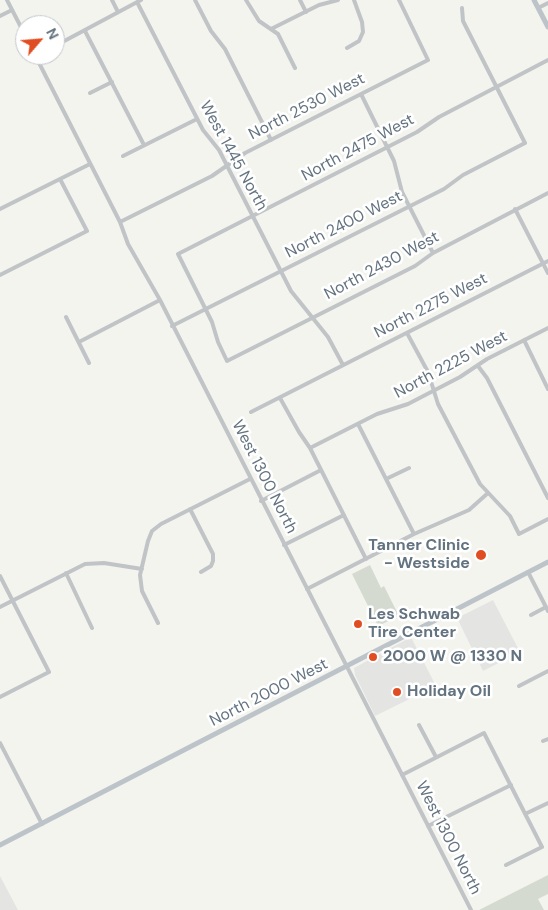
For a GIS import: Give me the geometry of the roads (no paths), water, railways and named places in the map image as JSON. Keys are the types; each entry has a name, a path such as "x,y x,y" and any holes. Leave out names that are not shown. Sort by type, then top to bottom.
{"main road":[{"path":"534,0 548,28"},
{"name":"North 2000 West","path":"0,845 548,562"}],"street":[{"path":"7,0 15,16"},
{"path":"112,0 118,12"},
{"path":"195,0 210,32 225,48 271,140"},
{"path":"246,0 259,21 278,34 295,68"},
{"path":"300,0 306,12"},
{"path":"271,30 320,5 338,0"},
{"path":"347,48 359,41 363,32 362,22 354,0"},
{"name":"North 2530 West","path":"120,222 212,176 245,153 428,60 399,0"},
{"path":"65,41 139,1"},
{"name":"West 1445 North","path":"139,1 203,130 219,150 281,271 297,299 328,337 343,365"},
{"path":"538,8 548,3"},
{"path":"462,8 463,20 497,88"},
{"path":"0,16 12,10"},
{"path":"86,31 144,145"},
{"name":"North 2475 West","path":"206,309 178,254 387,148 417,132 439,117 497,88 514,76 548,60"},
{"name":"West 1300 North","path":"42,65 120,222 128,244 160,300 471,910"},
{"path":"90,93 112,82"},
{"name":"North 2400 West","path":"172,326 444,189 463,175 525,143 497,88"},
{"path":"361,94 398,171 402,192 433,252"},
{"path":"123,156 197,118"},
{"path":"0,210 90,164"},
{"path":"0,275 87,231 60,179"},
{"name":"North 2430 West","path":"206,309 227,361 415,266 433,252 548,193"},
{"path":"515,209 548,273"},
{"name":"North 2275 West","path":"251,412 548,260"},
{"path":"79,342 160,300"},
{"path":"66,317 89,363"},
{"name":"North 2225 West","path":"310,448 377,414 408,404 548,328"},
{"path":"407,333 428,372 438,404 480,484 510,516 519,534 548,520"},
{"path":"524,340 548,389"},
{"path":"478,366 548,498"},
{"path":"280,398 298,432 310,448 366,559"},
{"path":"358,424 414,534"},
{"path":"386,479 409,468"},
{"path":"261,501 321,470"},
{"path":"158,624 142,591 140,575 152,531 161,524 250,479"},
{"path":"307,589 414,534 469,510 488,494"},
{"path":"190,510 212,554 213,561 202,572"},
{"path":"284,545 344,515"},
{"path":"0,607 84,564 93,562 142,569"},
{"path":"528,572 547,609 531,615"},
{"path":"66,573 92,628"},
{"path":"0,576 49,672 0,696"},
{"path":"519,686 548,671"},
{"path":"419,724 436,757"},
{"path":"402,775 484,734 542,847 506,865"},
{"path":"0,743 42,824"},
{"path":"428,826 511,785"},
{"path":"526,814 548,803"}],"place":[{"name":"Tanner Clinic - Westside","path":"481,555"},
{"name":"Les Schwab Tire Center","path":"358,624"},
{"name":"2000 W @ 1330 N","path":"373,657"},
{"name":"Holiday Oil","path":"397,692"}]}
